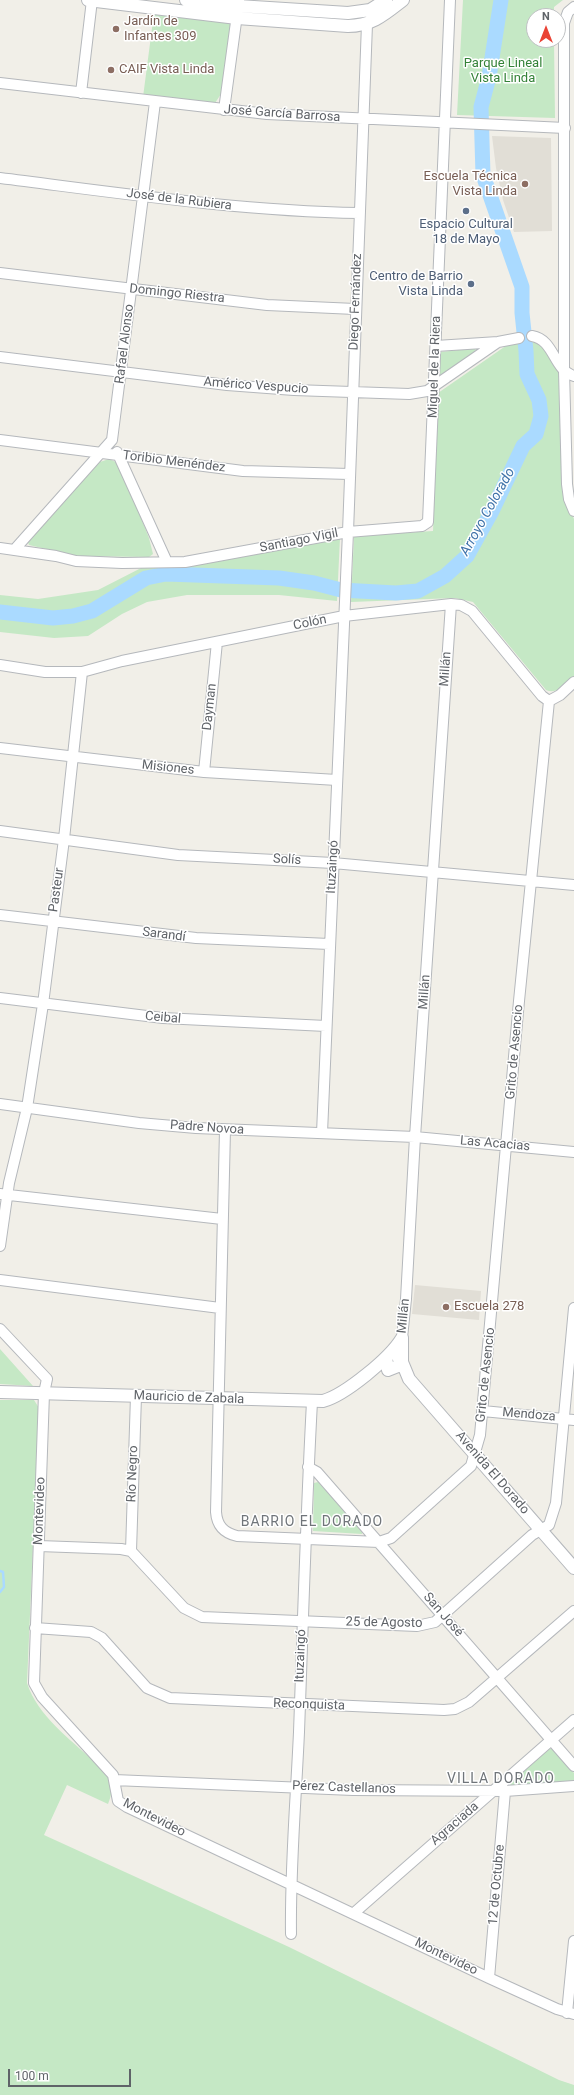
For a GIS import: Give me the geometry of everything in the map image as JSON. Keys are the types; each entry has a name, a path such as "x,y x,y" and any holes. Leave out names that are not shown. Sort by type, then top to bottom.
{"street":[{"path":"81,93 91,0 294,11 360,12 370,10 386,0"},
{"path":"186,0 348,26 376,21 403,0"},
{"name":"Miguel de la Riera","path":"429,519 450,0"},
{"path":"574,7 568,12 564,23 569,112 565,128 564,371 567,484 569,499 574,511"},
{"path":"224,110 238,8"},
{"name":"Diego Fernández","path":"344,601 348,532 366,24"},
{"name":"José García Barrosa","path":"0,83 267,114 565,128"},
{"name":"Rafael Alonso","path":"112,440 154,102"},
{"name":"José de la Rubiera","path":"0,178 248,208 304,212 360,213"},
{"name":"Domingo Riestra","path":"0,273 267,304 355,309"},
{"path":"532,336 546,341 564,371 574,376"},
{"name":"Américo Vespucio","path":"436,346 498,342 519,338"},
{"name":"Américo Vespucio","path":"0,357 228,385 410,394 427,391 498,342"},
{"name":"Toribio Menéndez","path":"0,440 243,471 349,474"},
{"path":"15,549 112,440 167,562"},
{"name":"Santiago Vigil","path":"0,548 15,549 76,561 122,563 185,562 348,532 422,526 428,522 429,519"},
{"name":"Ituzaingó","path":"322,1133 344,601"},
{"name":"Colón","path":"0,665 45,672 82,672 122,661 344,616 450,604 461,605 472,611 542,696 549,701"},
{"name":"Millán","path":"409,1379 402,1362 402,1338 406,1300 415,1137 434,872 450,604"},
{"name":"Dayman","path":"204,772 217,642"},
{"name":"Pasteur","path":"27,1108 43,1004 64,839 82,672"},
{"path":"549,701 560,695 574,682"},
{"name":"Grito de Asencio","path":"225,1130 218,1399 216,1512 218,1523 226,1532 236,1536 379,1542 391,1538 471,1466 476,1454 483,1411 549,701"},
{"name":"Misiones","path":"0,748 73,758 204,772 336,780"},
{"name":"Solís","path":"0,831 178,855 333,863 574,885"},
{"name":"Sarandí","path":"0,915 196,938 329,944"},
{"name":"Ceibal","path":"0,998 163,1018 326,1026"},
{"name":"Padre Novoa","path":"0,1104 139,1123 225,1130 415,1137"},
{"path":"0,1246 4,1194 27,1108"},
{"name":"Las Acacias","path":"415,1137 574,1152"},
{"path":"4,1194 222,1219"},
{"path":"0,1280 220,1308"},
{"name":"25 de Agosto","path":"131,1551 184,1608 197,1616 417,1626 435,1622 532,1535 549,1525 555,1512 569,1419 574,1308"},
{"name":"Montevideo","path":"0,1330 47,1379 44,1393 35,1628 34,1675 36,1690 113,1775 116,1796 121,1804 489,1978 571,2014"},
{"name":"Mauricio de Zabala","path":"0,1392 312,1402 334,1398 369,1371 388,1361 402,1338"},
{"path":"388,1361 398,1366 402,1362"},
{"path":"388,1361 409,1379"},
{"name":"Avenida El Dorado","path":"409,1379 574,1568"},
{"name":"Río Negro","path":"131,1551 136,1396"},
{"name":"Ituzaingó","path":"291,1934 291,1884 297,1787 305,1539 312,1402"},
{"name":"Mendoza","path":"483,1411 569,1419"},
{"name":"San José","path":"308,1467 317,1472 574,1766"},
{"path":"38,1546 121,1549 131,1551"},
{"name":"Reconquista","path":"35,1628 91,1632 102,1638 147,1688 170,1698 450,1710 469,1702 574,1611"},
{"name":"Agraciada","path":"354,1913 574,1720"},
{"name":"Pérez Castellanos","path":"114,1780 353,1790 505,1791 574,1786"},
{"name":"12 de Octubre","path":"489,1978 505,1791"},
{"path":"571,2014 574,1941"}],"shaded area":[{"name":"Escuela Técnica Vista Linda","path":"492,136 551,138 552,231 514,232 503,200 496,168"},
{"name":"Escuela 278","path":"415,1285 481,1291 479,1320 412,1314"}],"green space":[{"name":"Parque Lineal Vista Linda","path":"463,0 563,0 554,8 526,8 526,48 554,48 555,118 457,115"},
{"path":"154,13 231,22 221,94 215,103 143,97"},
{"path":"535,342 545,349 561,374 562,487 566,502 574,519 574,676 562,688 554,691 546,690 473,602 455,598 351,602 354,536 433,531 438,393 510,343"},
{"path":"476,348 475,352 442,375 439,374 441,352"},
{"path":"109,459 118,463 122,469 149,538 153,554 149,557 76,556 29,545 27,540 100,462"},
{"path":"340,538 337,601 279,595 187,595 147,602 122,614 88,636 54,638 0,632 0,595 38,599 98,590 145,566 196,565"},
{"path":"0,1349 33,1386 0,1384"},
{"path":"0,1400 34,1400 39,1408 27,1683 32,1695 47,1717 110,1777 112,1783 108,1804 67,1785 44,1835 289,1947 559,2080 574,2085 574,2095 0,2095"},
{"path":"318,1482 363,1531 362,1534 313,1531 314,1483"},
{"path":"549,1749 553,1749 574,1773 574,1781 508,1786 508,1784"}],"waterway":[{"name":"Arroyo Colorado","path":"0,612 53,618 73,616 92,611 146,578 166,574 279,578 314,583 341,590 396,593 418,591 445,576 467,556 492,511 523,446 536,434 541,416 539,400 527,374 522,313 522,287 483,175 481,107 489,77 501,0"},
{"path":"0,1571 3,1572 4,1587 0,1592"}],"place":[{"name":"Jardín de Infantes 309","path":"116,29"},
{"name":"CAIF Vista Linda","path":"111,70"},
{"name":"Escuela Técnica Vista Linda","path":"525,184"},
{"name":"Espacio Cultural 18 de Mayo","path":"466,211"},
{"name":"Centro de Barrio Vista Linda","path":"471,284"},
{"name":"Escuela 278","path":"446,1307"}],"district":[{"name":"BARRIO EL DORADO","path":"312,1522"},
{"name":"VILLA DORADO","path":"501,1779"}]}
